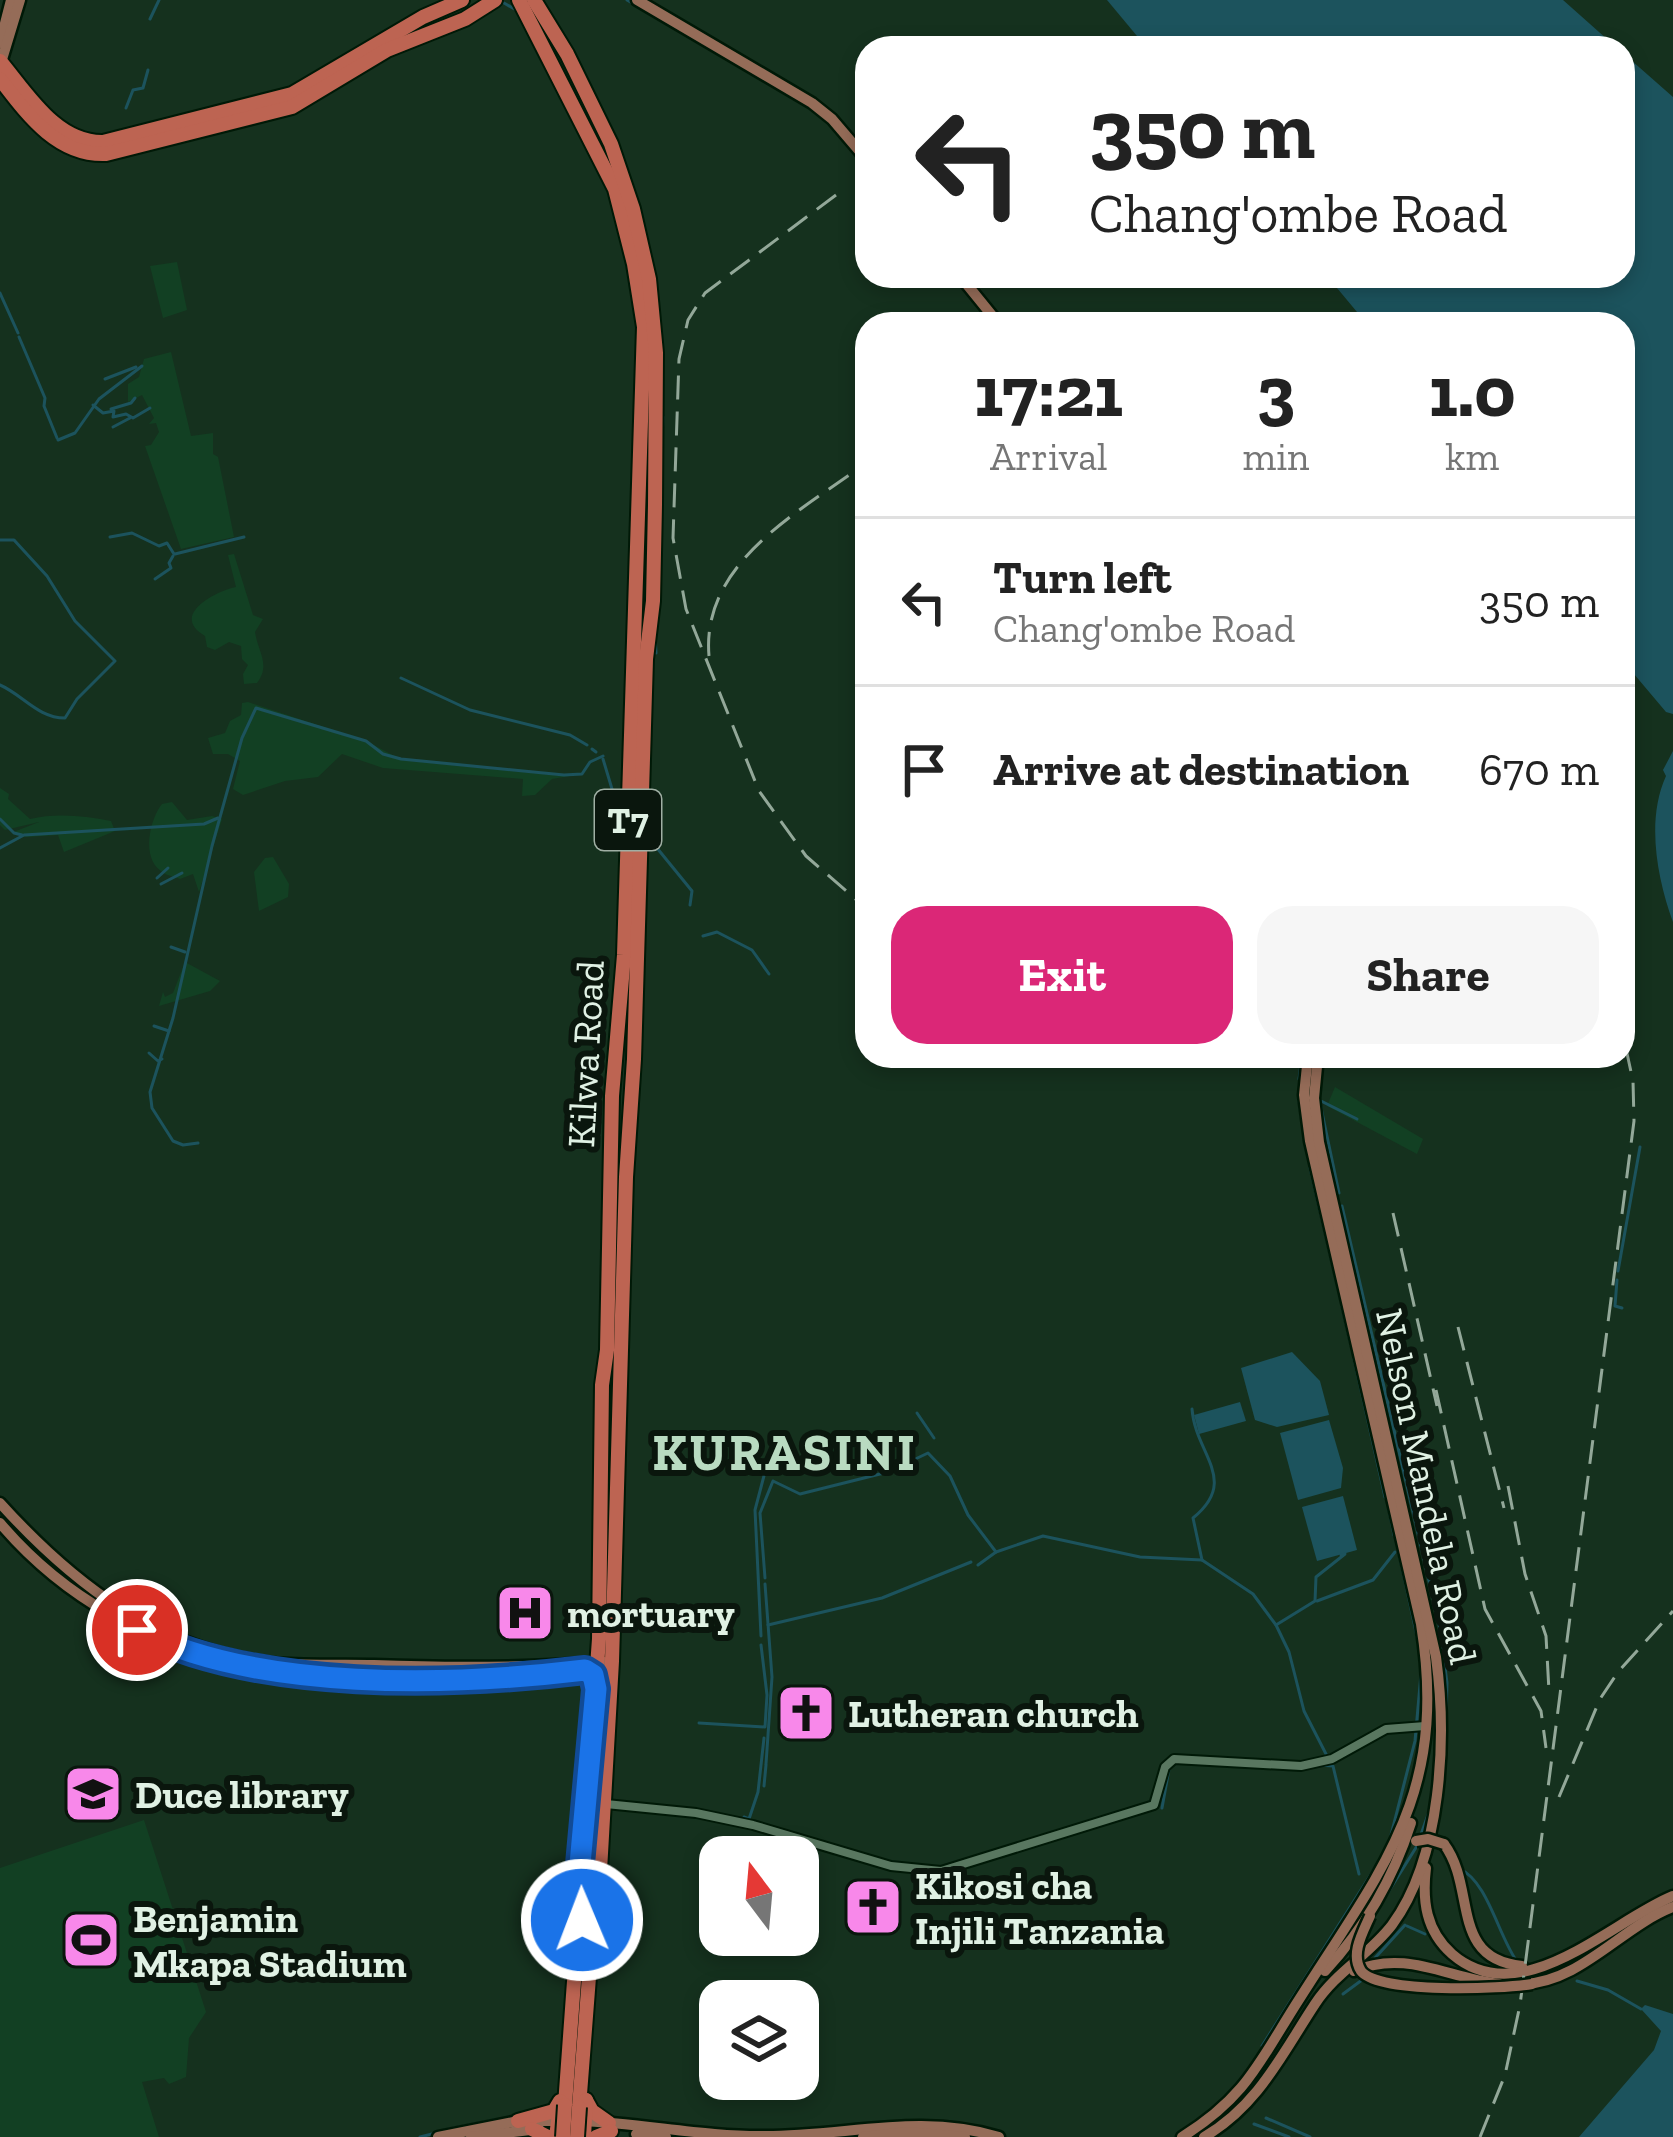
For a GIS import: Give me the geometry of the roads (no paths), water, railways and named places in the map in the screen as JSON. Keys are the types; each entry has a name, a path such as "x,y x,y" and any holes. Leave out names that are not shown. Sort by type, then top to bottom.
{"highway":[{"path":"197,126 305,88 423,17 462,0"},
{"path":"1,67 61,144 76,152 106,154 142,139 292,107 387,50 465,19 495,0"},
{"name":"Kilwa Road","path":"519,0 615,189 644,327 624,955 613,1096 608,1349 602,1385 599,1492 603,1535 597,1666 603,1804 580,2119"},
{"name":"Kilwa Road","path":"534,0 567,54 610,144 645,255 655,324 652,602 646,659 635,1022 597,1666 578,1886 582,1920 580,2119"},
{"path":"525,2125 554,2111 610,2127"},
{"path":"580,2119 592,2111 610,2127"},
{"name":"Kilwa Road","path":"556,2132 580,2119"},
{"path":"525,2125 556,2132"}],"main road":[{"path":"1,67 3,37 15,0"},
{"path":"638,0 822,110 855,147"},
{"path":"3,37 20,91"},
{"path":"970,288 989,312"},
{"name":"Nelson Mandela Road","path":"1182,2137 1238,2094 1376,1883 1408,1813 1430,1701 1421,1624 1310,1142 1304,1095 1307,1068"},
{"name":"Nelson Mandela Road","path":"1204,2137 1256,2096 1328,1986 1395,1920 1416,1881 1431,1829 1441,1727 1436,1657 1319,1142 1314,1098 1317,1068"},
{"path":"0,1503 46,1554 97,1594 144,1625 226,1654 282,1664 486,1670 597,1666"},
{"path":"0,1523 43,1566 89,1601 150,1636 240,1666 317,1676 410,1679 506,1677 597,1666"},
{"path":"1424,1748 1414,1815 1357,1955 1360,1969 1369,1978 1394,1984 1487,1988 1532,1984 1584,1964 1630,1930 1673,1907"},
{"path":"1431,1829 1424,1891 1427,1916 1438,1939 1458,1959 1485,1971 1508,1973 1590,1946 1673,1896"},
{"path":"1396,1866 1416,1841 1434,1839 1444,1844 1458,1869 1469,1928 1479,1947 1508,1964 1544,1964"},
{"path":"1298,2000 1370,1916"},
{"path":"1303,2024 1334,1984 1369,1965 1409,1962 1476,1981 1532,1984"},
{"path":"556,2132 580,2119"},
{"path":"610,2127 762,2136 910,2123 999,2137"},
{"path":"438,2137 525,2125"},
{"path":"471,2137 525,2125"},
{"path":"610,2127 666,2137"},
{"path":"863,2137 907,2132 965,2137"}],"street":[{"path":"603,1804 695,1813 891,1866 941,1871 1154,1805 1165,1767 1174,1759 1301,1766 1332,1759 1386,1729 1427,1726"}],"water":[{"path":"1107,0 1563,0 1604,36 1137,36"},
{"path":"1635,64 1673,97 1673,714 1635,675 1635,312 1357,312 1337,288 1635,288"},
{"path":"1673,751 1673,922 1658,868 1655,830 1666,776 1663,770"},
{"path":"1292,1352 1320,1381 1329,1415 1277,1427 1255,1420 1241,1368"},
{"path":"1240,1402 1246,1421 1199,1434 1194,1415"},
{"path":"1329,1420 1343,1468 1341,1488 1298,1500 1280,1433"},
{"path":"1343,1496 1357,1550 1317,1561 1302,1507"},
{"path":"1645,2005 1673,2014 1673,2137 1579,2137 1654,2050 1661,2031 1641,2009"}],"waterway":[{"path":"150,19 159,0"},
{"path":"627,0 702,44"},
{"path":"504,3 518,11"},
{"path":"126,108 133,90 143,88 148,70"},
{"path":"0,293 18,333"},
{"path":"19,337 57,438"},
{"path":"58,440 75,433 99,399 142,366"},
{"path":"105,379 136,367"},
{"path":"111,409 135,398"},
{"path":"93,405 103,413 114,411 113,417 126,414 133,418 150,408"},
{"path":"662,439 663,417"},
{"path":"113,427 130,418"},
{"path":"110,537 132,533 159,546 167,543 174,554"},
{"path":"175,554 244,537"},
{"path":"0,540 14,540 47,576 75,621 115,661 65,718 39,710 0,685"},
{"path":"155,579 171,568 173,556"},
{"path":"655,634 656,653"},
{"path":"401,678 470,710 570,735 587,745"},
{"path":"198,1143 173,1141 152,1108 150,1092 173,1018 212,846 242,738 256,708 366,741 383,754 401,759 564,775 582,774 590,762 603,756"},
{"path":"592,749 596,752"},
{"path":"603,759 615,799 623,802"},
{"path":"0,848 24,835 204,824 218,818"},
{"path":"0,819 22,835"},
{"path":"648,837 692,891 690,905"},
{"path":"157,878 168,868"},
{"path":"161,884 182,873"},
{"path":"703,936 717,932 752,950 769,974"},
{"path":"171,947 185,952"},
{"path":"154,1026 169,1031"},
{"path":"149,1053 162,1059"},
{"path":"1299,1079 1300,1068"},
{"path":"1299,1100 1302,1122"},
{"path":"1321,1101 1357,1119"},
{"path":"1320,1103 1339,1193"},
{"path":"1618,1271 1640,1147"},
{"path":"1310,1168 1338,1287"},
{"path":"1342,1206 1440,1628 1446,1721"},
{"path":"1617,1280 1615,1306 1622,1308"},
{"path":"1342,1306 1351,1345"},
{"path":"1354,1359 1385,1497"},
{"path":"1192,1409 1214,1479 1207,1504 1193,1518 1202,1560"},
{"path":"917,1413 934,1438"},
{"path":"765,1578 760,1513 773,1481 800,1494 888,1472 928,1453 950,1476 968,1515 996,1552"},
{"path":"745,1454 765,1472 755,1510 761,1636"},
{"path":"1389,1510 1394,1535"},
{"path":"978,1565 996,1552 1043,1536 1140,1557 1202,1560 1253,1594 1276,1625"},
{"path":"1398,1549 1418,1641"},
{"path":"1317,1601 1373,1580 1395,1552"},
{"path":"1336,1754 1327,1756 1304,1711 1289,1652 1276,1625 1315,1601 1316,1577 1345,1554 1341,1555"},
{"path":"768,1625 882,1598 971,1562"},
{"path":"765,1584 772,1677 766,1764"},
{"path":"699,1723 765,1727 761,1645"},
{"path":"1391,1835 1415,1741 1421,1674"},
{"path":"744,1817 749,1819 758,1792 764,1738"},
{"path":"764,1786 766,1765"},
{"path":"1319,1765 1333,1766 1359,1874"},
{"path":"1162,1808 1169,1769"},
{"path":"1420,1837 1429,1812"},
{"path":"1387,1894 1417,1846"},
{"path":"819,1848 889,1869 933,1875 1021,1850"},
{"path":"1262,2046 1380,1860"},
{"path":"1460,1869 1485,1896 1516,1960"},
{"path":"1375,1958 1405,1925"},
{"path":"1407,1926 1425,1934"},
{"path":"1343,1994 1366,1977"},
{"path":"1577,1981 1608,1990 1641,2009"},
{"path":"1266,2118 1310,2137"},
{"path":"445,2130 495,2120"},
{"path":"1254,2124 1289,2137"},
{"path":"420,2137 436,2133"}],"railway":[{"path":"836,195 705,293 688,320 679,359 673,538 686,609 759,791 806,856 855,899"},
{"path":"709,656 711,622 721,592 738,566 786,520 855,471"},
{"path":"1480,2137 1505,2075 1520,2005 1634,1121 1630,1068"},
{"path":"1393,1213 1437,1406"},
{"path":"1458,1327 1504,1508"},
{"path":"1436,1390 1485,1609 1541,1711 1546,1748"},
{"path":"1508,1486 1525,1574 1546,1636 1549,1691"},
{"path":"1559,1797 1600,1699 1673,1611"}],"place":[{"name":"mortuary","path":"525,1613"},
{"name":"Lutheran church","path":"806,1713"},
{"name":"Duce library","path":"93,1794"},
{"name":"Kikosi cha Injili Tanzania","path":"873,1907"},
{"name":"Benjamin Mkapa Stadium","path":"91,1940"}],"district":[{"name":"KURASINI","path":"785,1452"}]}
